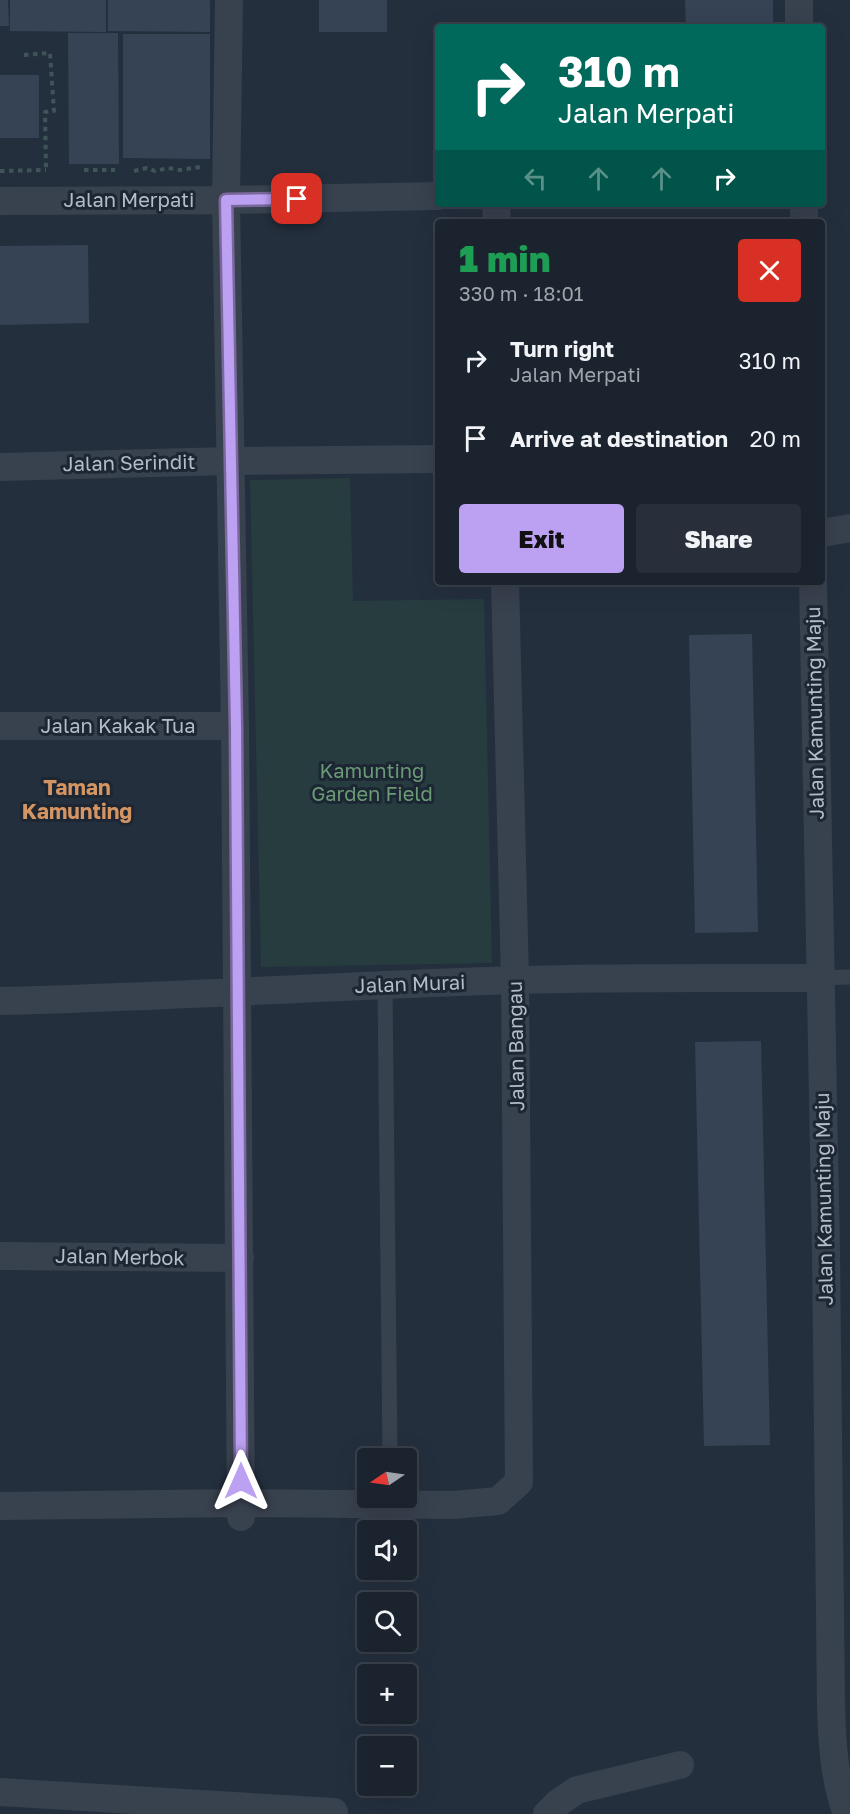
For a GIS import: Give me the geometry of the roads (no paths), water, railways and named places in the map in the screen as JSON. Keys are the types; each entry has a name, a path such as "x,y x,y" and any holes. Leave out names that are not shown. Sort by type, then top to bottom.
{"street":[{"path":"228,0 226,200 236,726 241,1510"},
{"path":"799,0 799,24"},
{"name":"Jalan Merpati","path":"0,201 435,196"},
{"name":"Jalan Serindit","path":"0,467 435,459"},
{"path":"825,532 850,528"},
{"name":"Jalan Bangau","path":"417,1503 453,1505 498,1502 519,1482 515,980 505,585"},
{"name":"Jalan Kamunting Maju","path":"813,585 826,1240 831,1717 832,1752 841,1798 847,1814"},
{"name":"Jalan Kakak Tua","path":"0,726 236,726"},
{"name":"Jalan Murai","path":"0,1001 515,980 820,978"},
{"name":"Jalan Merbok","path":"0,1256 240,1258"},
{"path":"0,1506 241,1510 357,1503"},
{"path":"546,1814 577,1790 680,1765"},
{"path":"0,1792 334,1812"}],"lane":[{"path":"820,978 850,977"},
{"path":"385,986 390,1448"}],"district":[{"name":"Taman Kamunting","path":"77,800"}],"park label":[{"name":"Kamunting Garden Field","path":"372,782"}]}
